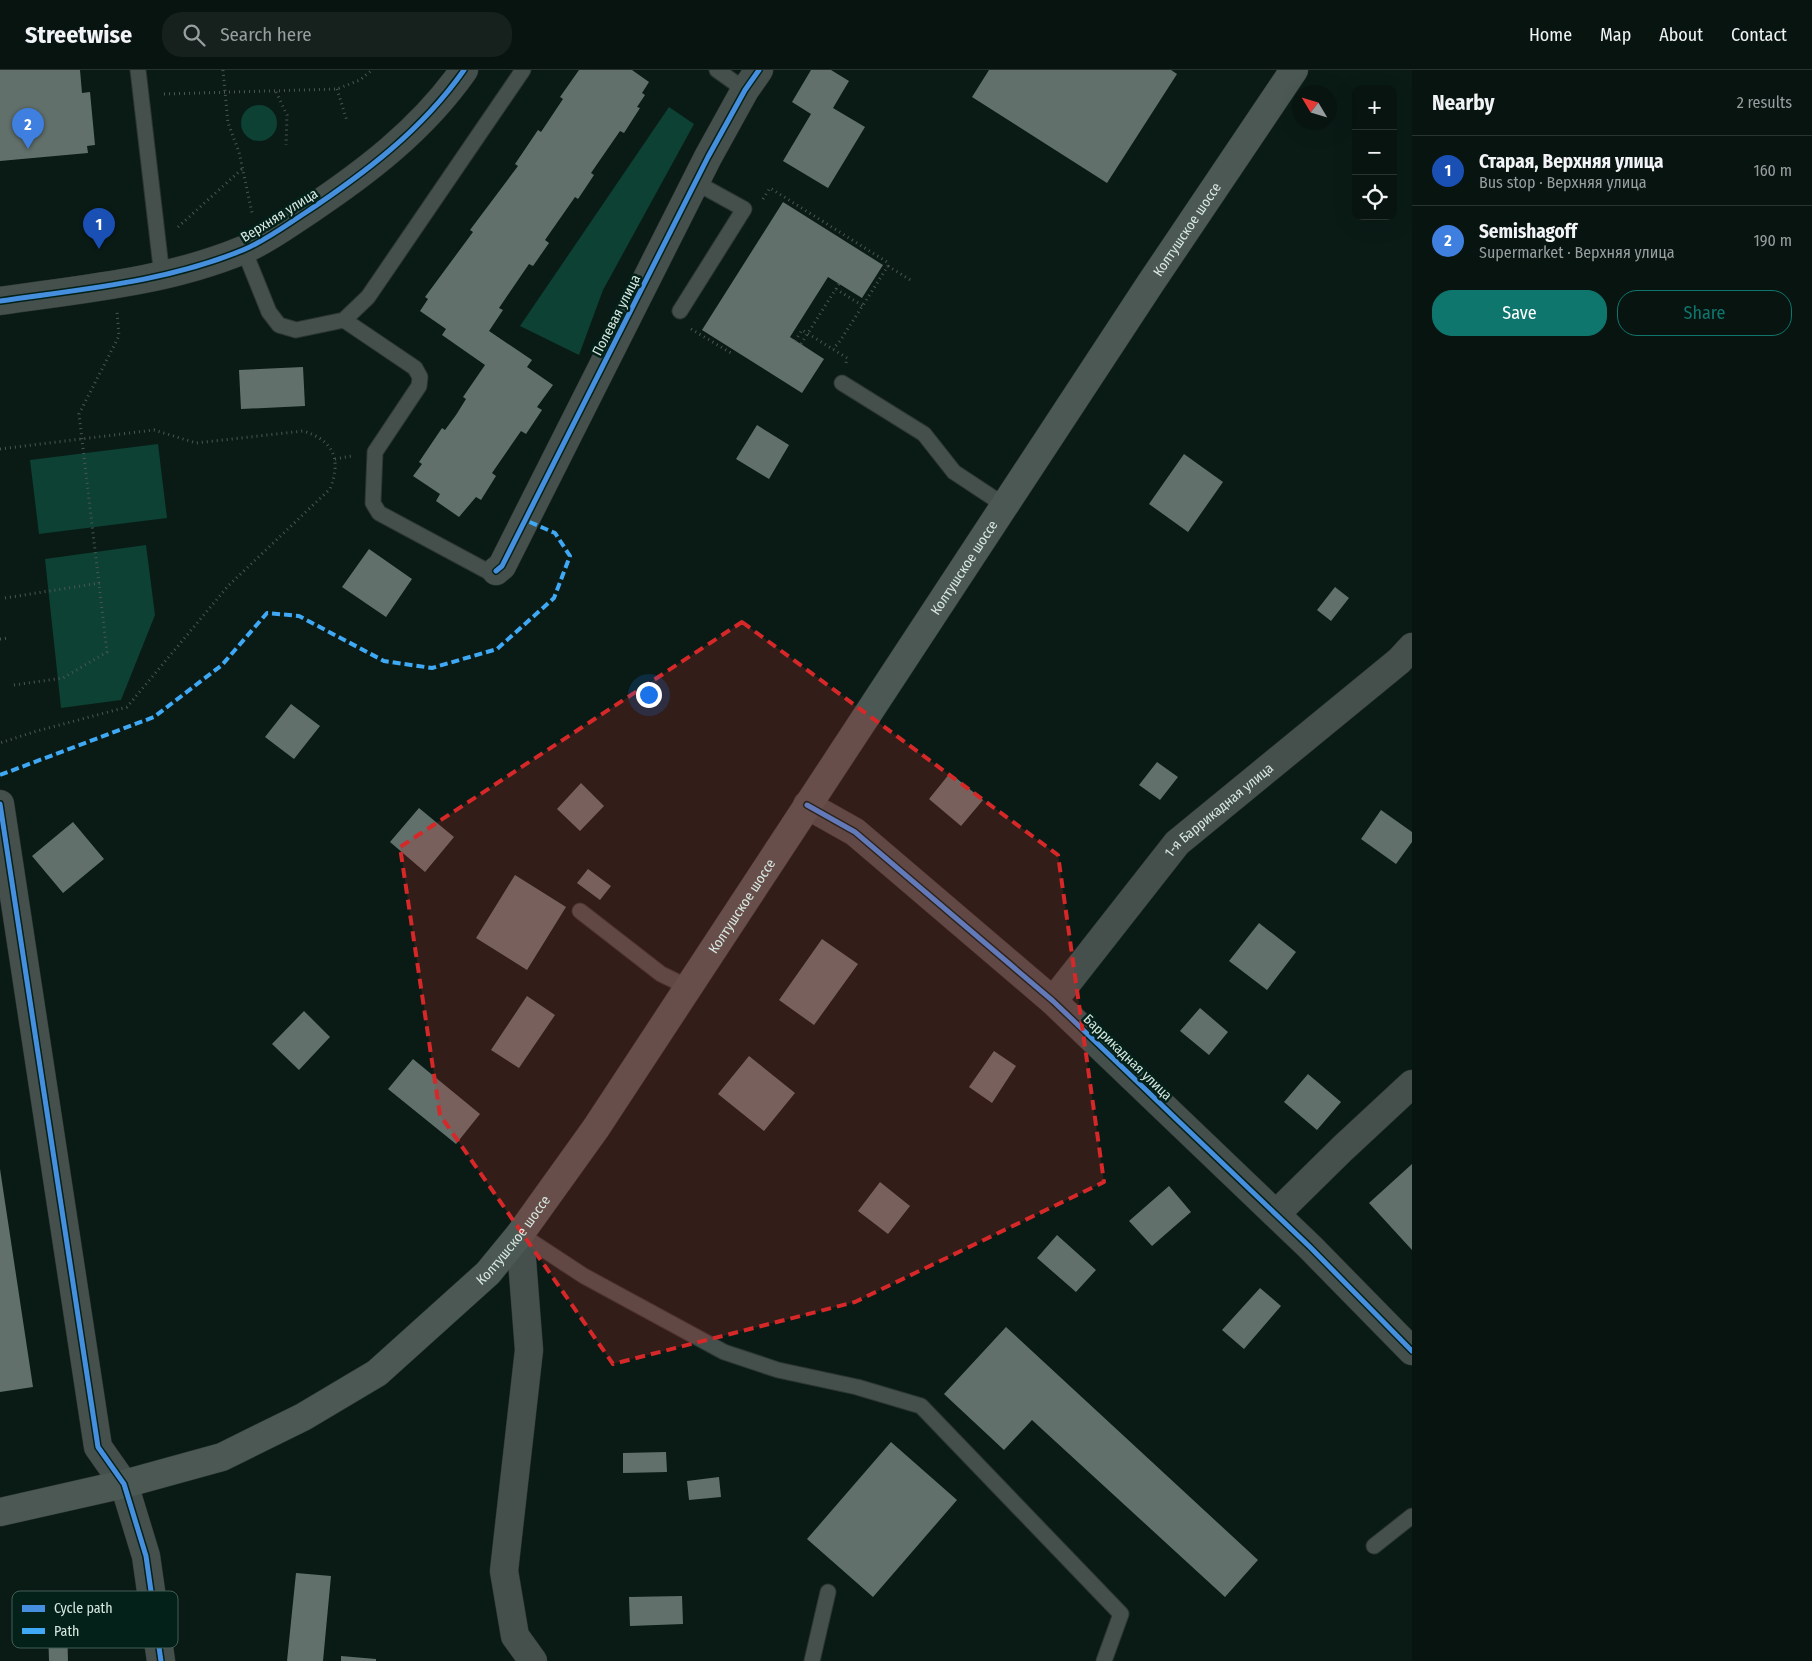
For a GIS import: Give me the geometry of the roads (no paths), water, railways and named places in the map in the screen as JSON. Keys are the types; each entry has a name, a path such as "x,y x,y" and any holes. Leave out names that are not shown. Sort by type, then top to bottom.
{"main road":[{"name":"Колтушское шоссе","path":"0,1512 124,1484 222,1456 303,1417 377,1373 488,1273 520,1234 596,1128 1004,505 1294,70"}],"street":[{"name":"Верхняя улица","path":"0,301 162,276 244,250 280,230 354,180 404,139 452,88 464,70"},
{"name":"Полевая улица","path":"496,571 502,566 695,182 752,80"},
{"name":"1-я Баррикадная улица","path":"1053,1001 1177,843 1399,661 1412,647"},
{"name":"Баррикадная улица","path":"807,805 855,832 1053,1001 1276,1214 1412,1351"},
{"path":"1,820 98,1447 124,1484 146,1556 151,1591"},
{"path":"1276,1214 1342,1148 1412,1084"},
{"path":"520,1234 529,1350 504,1571 515,1636 533,1661"},
{"path":"159,1648 161,1661"}],"lane":[{"path":"138,70 162,276"},
{"path":"244,250 269,312 279,324 296,330 344,320 368,297 523,70"},
{"path":"718,70 752,80"},
{"path":"680,311 744,209 695,182"},
{"path":"344,320 415,368 420,377 419,386 375,452 373,503 379,513 487,571 496,571"},
{"path":"842,383 924,434 954,472 1004,505"},
{"path":"580,911 661,974 688,987"},
{"path":"520,1234 584,1276 724,1352 778,1370 857,1387 921,1406 1121,1614 1104,1661"},
{"path":"1374,1546 1412,1516"},
{"path":"812,1661 828,1592"}],"place":[{"name":"Semishagoff","path":"28,149"},
{"name":"Старая, Верхняя улица","path":"99,249"}]}
